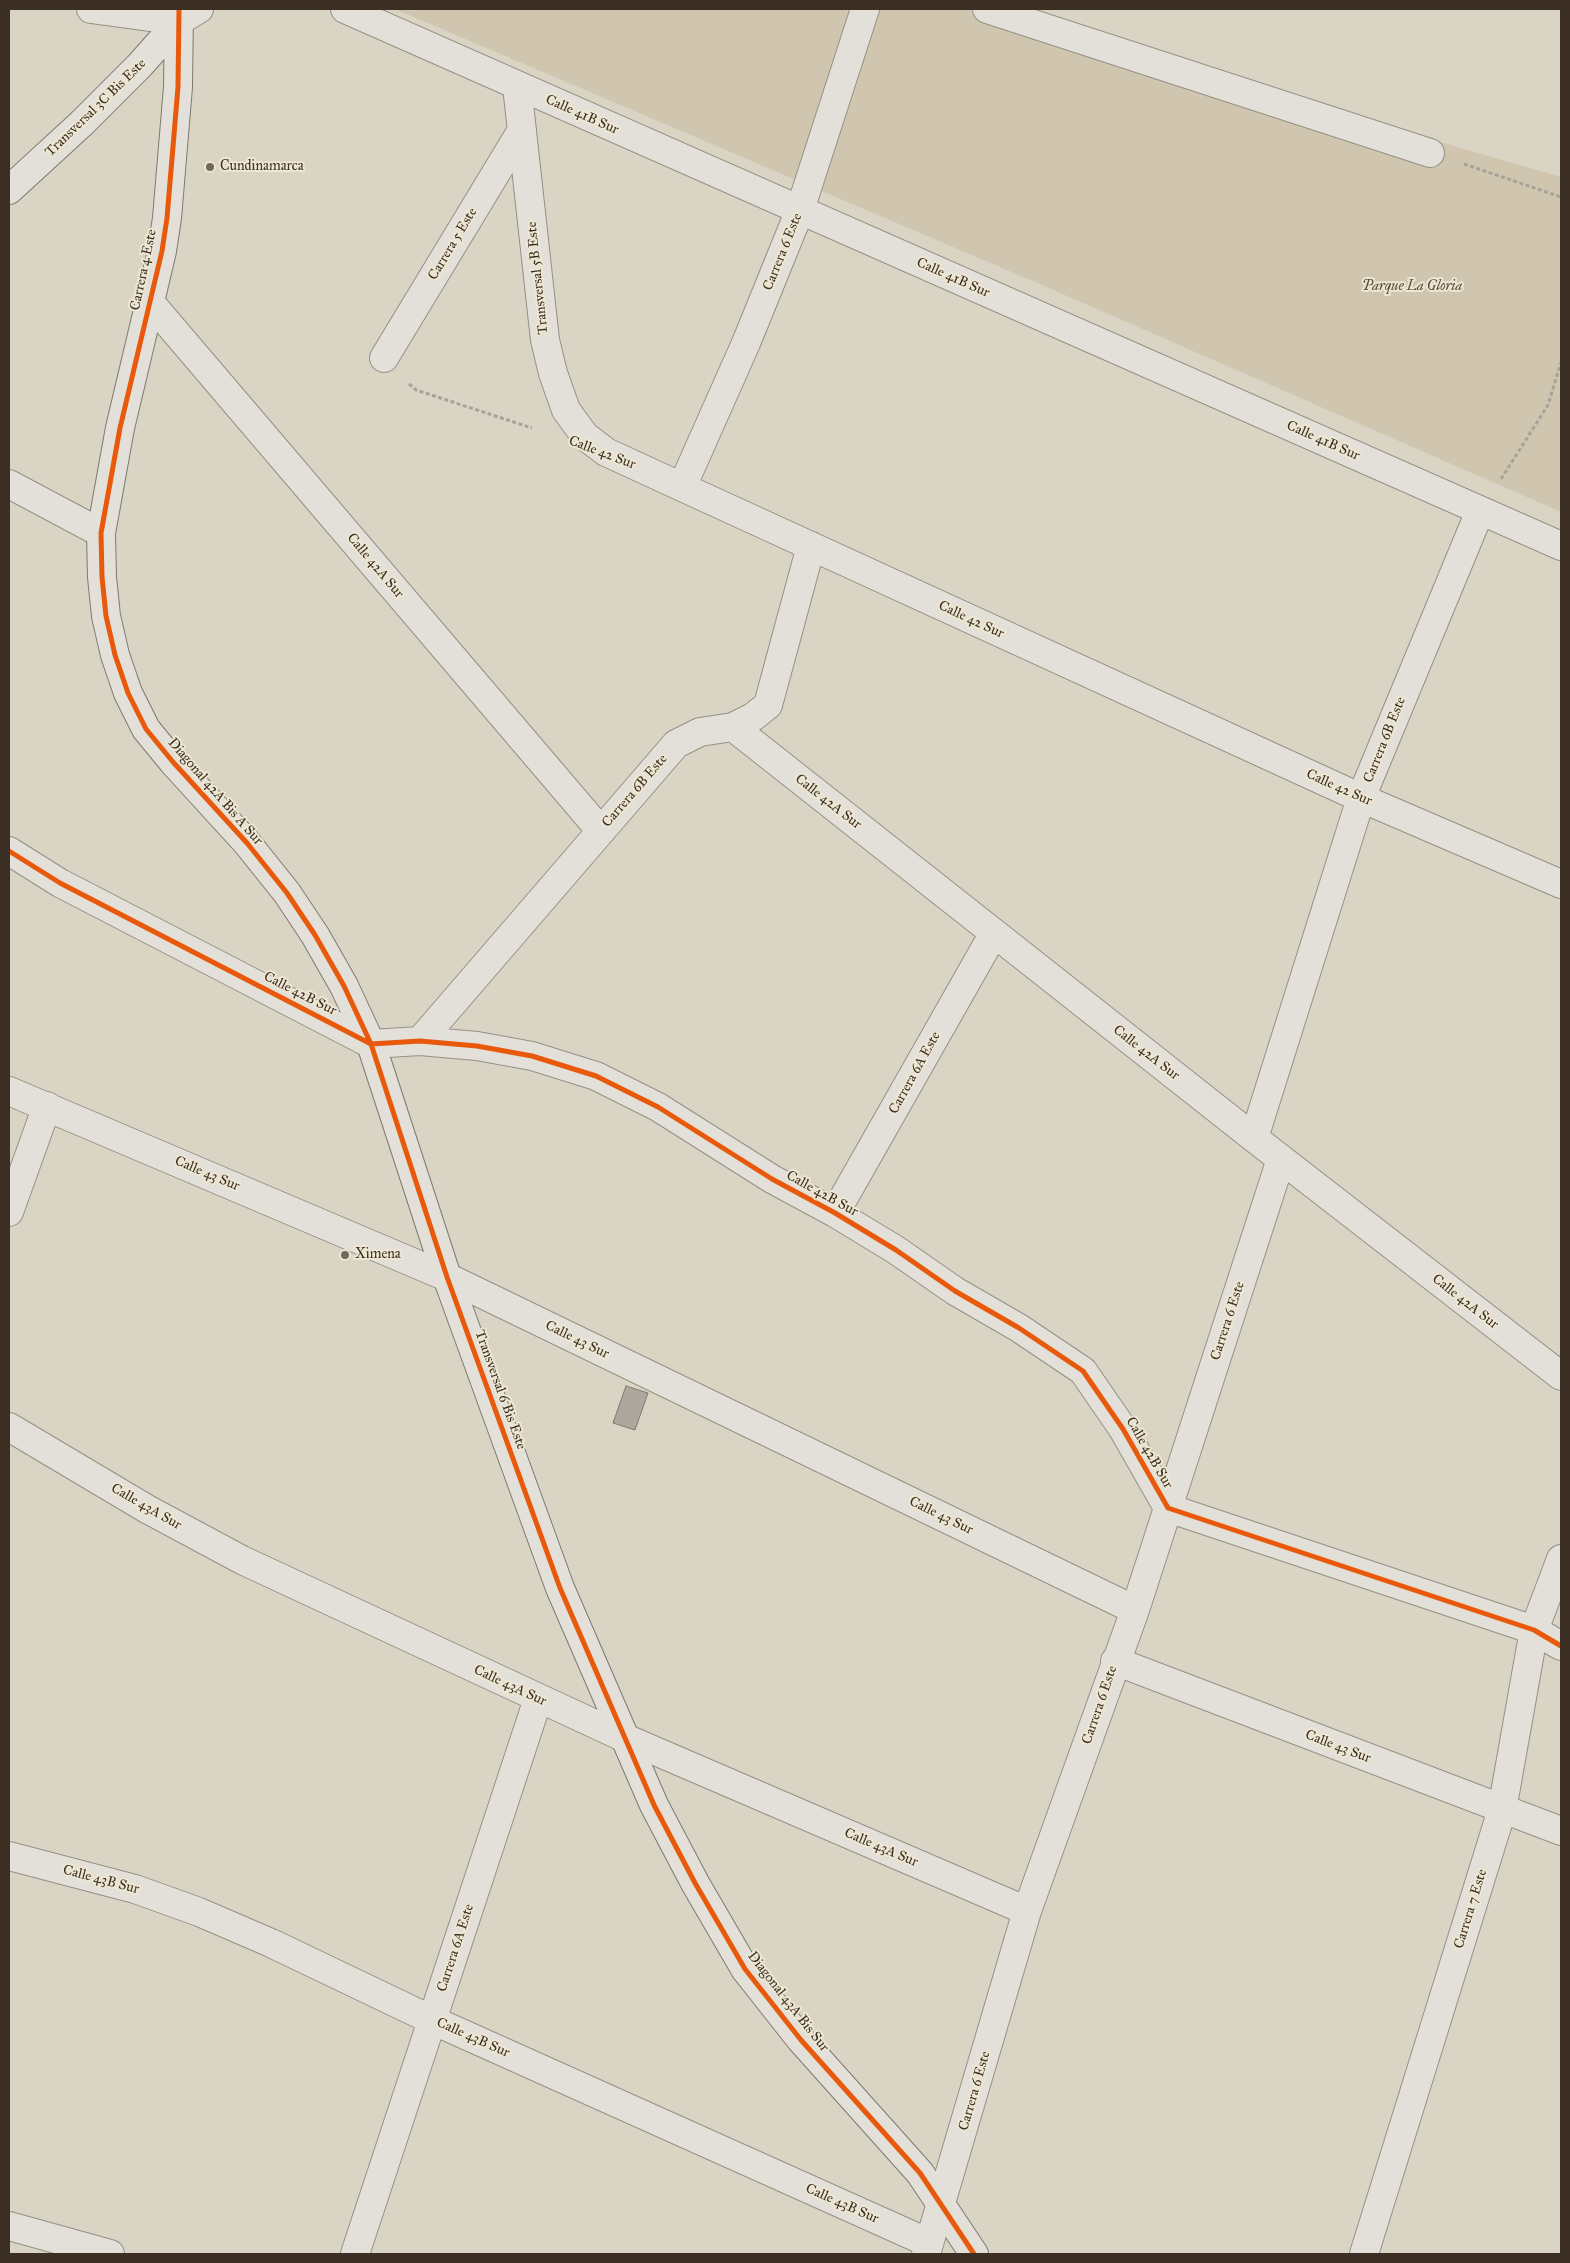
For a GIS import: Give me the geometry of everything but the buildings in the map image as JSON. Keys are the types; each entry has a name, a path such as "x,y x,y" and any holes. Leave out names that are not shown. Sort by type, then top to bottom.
{"street":[{"path":"91,9 186,13"},
{"name":"Calle 41B Sur","path":"345,9 1561,546"},
{"name":"Carrera 6 Este","path":"682,487 746,343 800,210 864,9"},
{"path":"987,9 1430,153"},
{"name":"Transversal 3C Bis Este","path":"9,190 82,124 140,66 186,13"},
{"name":"Carrera 4 Este","path":"101,533 120,428 162,251 174,155 178,87 186,13"},
{"name":"Transversal 5B Este","path":"517,86 545,340 553,373 566,410 585,436 606,452"},
{"name":"Carrera 5 Este","path":"384,358 522,130"},
{"name":"Calle 42A Sur","path":"149,301 600,830"},
{"name":"Calle 42 Sur","path":"606,452 1361,798 1561,884"},
{"path":"9,484 101,533"},
{"name":"Carrera 6B Este","path":"1254,1138 1361,798 1480,511"},
{"name":"Diagonal 42A Bis A Sur","path":"101,533 105,606 115,655 128,693 146,729 173,762 247,843 287,894 315,936 344,986 371,1044"},
{"name":"Carrera 6B Este","path":"420,1041 676,744 700,732 733,727 753,717 768,705 810,546"},
{"name":"Calle 42A Sur","path":"733,727 1254,1138 1561,1376"},
{"name":"Calle 42B Sur","path":"9,851 60,883 371,1044 420,1041 477,1046 532,1056 596,1076 658,1107 772,1179 835,1213 896,1250 955,1291 1019,1328 1083,1370 1123,1428 1168,1508 1534,1630 1561,1646"},
{"name":"Carrera 6A Este","path":"835,1213 994,933"},
{"name":"Transversal 6 Bis Este","path":"371,1044 447,1277 560,1588 625,1738"},
{"name":"Calle 43 Sur","path":"9,1091 447,1277 1135,1610"},
{"path":"9,1212 47,1106"},
{"name":"Carrera 6 Este","path":"927,2249 942,2204 1027,1911 1115,1661 1135,1610 1281,1159"},
{"name":"Calle 43A Sur","path":"9,1427 147,1509 242,1560 625,1738 1027,1911"},
{"name":"Carrera 7 Este","path":"1364,2254 1502,1810 1534,1630 1561,1559"},
{"name":"Calle 43 Sur","path":"1115,1661 1561,1831"},
{"name":"Carrera 6A Este","path":"355,2254 538,1699"},
{"name":"Diagonal 43A Bis Sur","path":"625,1738 663,1822 695,1883 745,1969 801,2040 920,2173 974,2254"},
{"name":"Calle 43B Sur","path":"9,1856 135,1889 199,1912 271,1943 432,2020 927,2249"},
{"path":"9,2226 110,2254"}],"path":[{"path":"1430,153 1561,196"},
{"path":"384,358 416,390 540,430"},
{"path":"1480,511 1548,406 1561,362"}],"green space":[{"name":"Parque La Gloria","path":"395,9 983,9 1561,177 1561,512 1035,282"}],"cycle path":[{"path":"179,9 178,87 167,218 162,251 120,428 101,533 102,577 106,616 115,655 128,693 146,729 173,762 247,843 287,893 315,935 344,986 371,1044 447,1277 560,1588 654,1805 695,1883 745,1969 801,2040 920,2173 974,2254"},
{"path":"9,851 60,883 371,1044 420,1041 477,1046 532,1056 596,1076 658,1107 772,1179 835,1213 896,1250 955,1291 1019,1328 1083,1371 1123,1429 1168,1508 1534,1630 1561,1646"}],"place":[{"name":"Cundinamarca","path":"210,167"},
{"name":"Ximena","path":"345,1255"}]}
